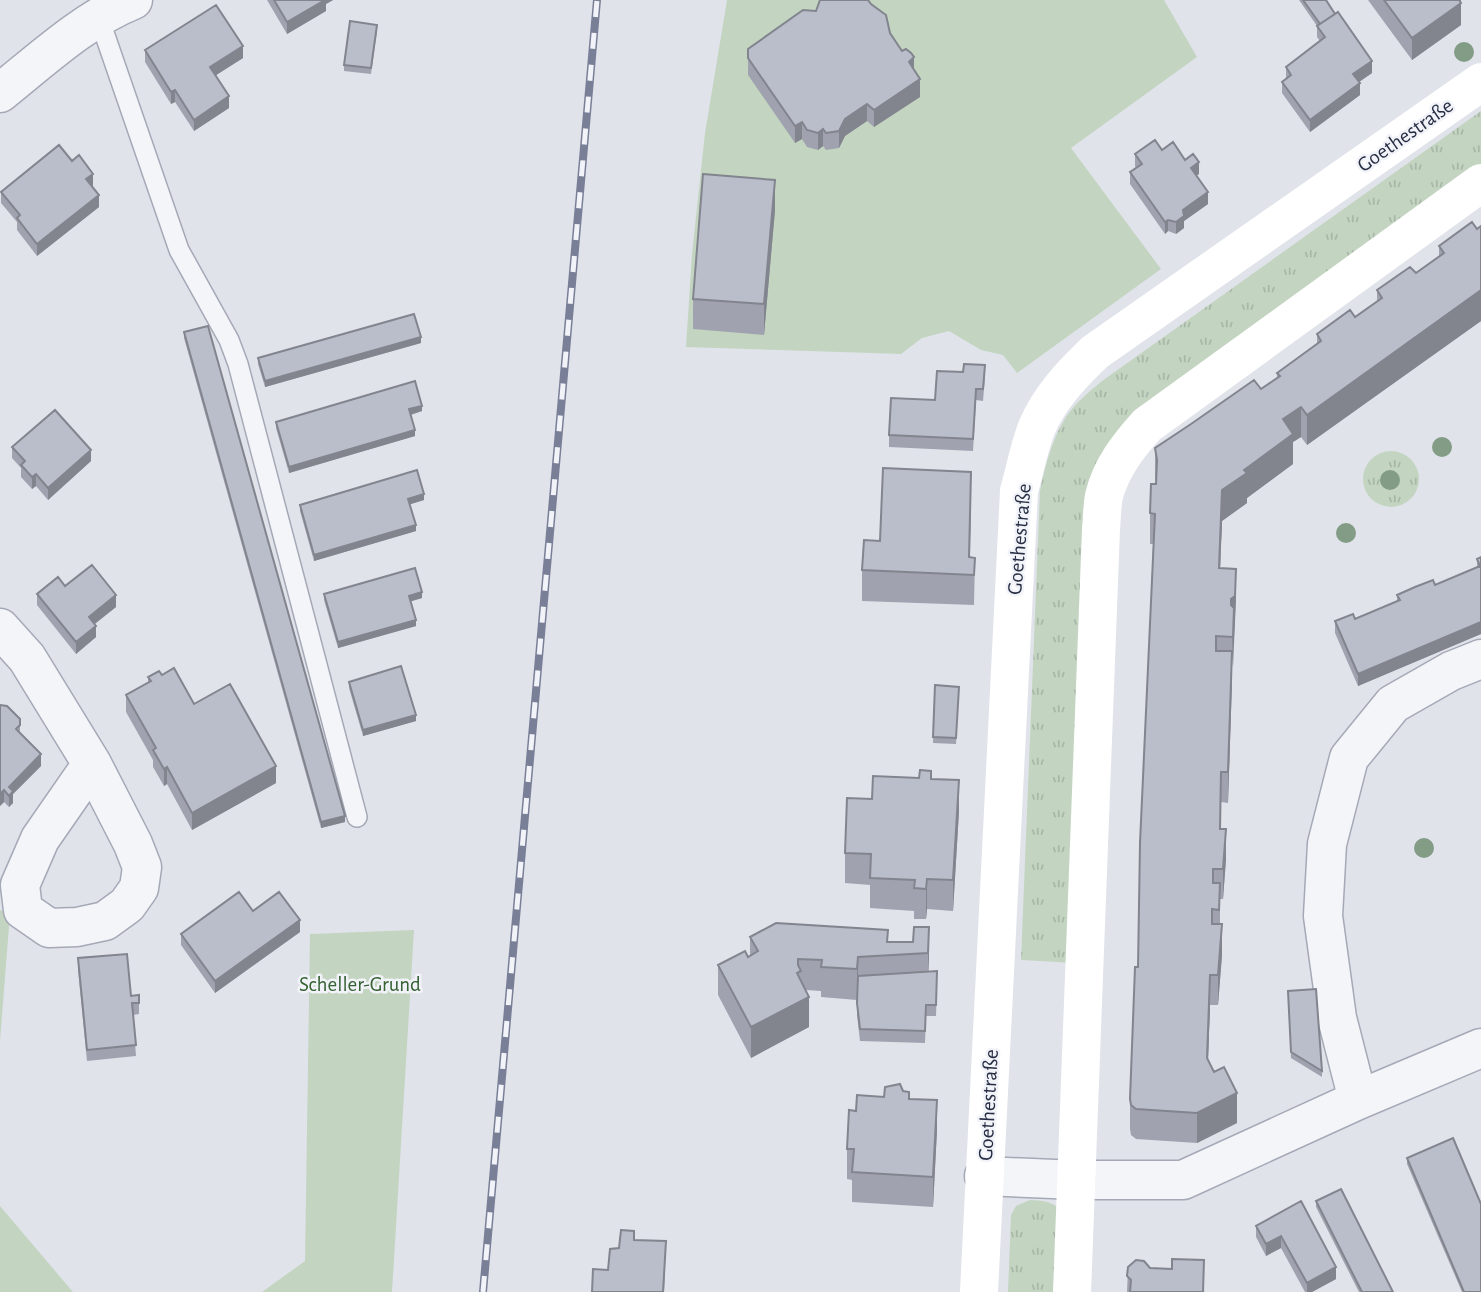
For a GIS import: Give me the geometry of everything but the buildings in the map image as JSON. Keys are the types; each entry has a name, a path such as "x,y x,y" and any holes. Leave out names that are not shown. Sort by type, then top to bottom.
{"street":[{"path":"0,93 72,35 119,5 133,0"},
{"name":"Goethestraße","path":"979,1292 1019,491 1036,429 1056,394 1095,352 1481,82"},
{"path":"1072,1292 1104,496 1126,449 1147,425 1481,183"},
{"path":"0,628 27,659 92,764"},
{"path":"1358,1100 1337,1018 1323,916 1327,844 1349,758 1393,704 1451,671 1481,659"},
{"name":"Goethestraße","path":"984,1176 1077,1180 1183,1180 1358,1100 1481,1048"}],"lane":[{"path":"99,18 178,250 229,340 238,364 357,817"}],"green space":[{"path":"727,0 1164,0 1197,57 1071,148 1161,269 1017,373 1003,355 981,350 949,331 922,338 901,354 686,347 692,254 705,133"},
{"path":"1481,111 1481,171 1142,414 1108,443 1095,465 1075,963 1021,960 1040,491 1061,425 1082,398 1102,381"},
{"path":"1391,451 1402,453 1411,459 1417,468 1417,490 1411,499 1402,505 1391,507 1380,505 1371,499 1365,490 1363,479 1365,468 1371,459 1380,453"},
{"path":"0,910 10,914 0,1041"},
{"name":"Scheller-Grund","path":"414,930 392,1292 262,1292 305,1261 310,934"},
{"path":"1030,1200 1048,1202 1063,1212 1060,1292 1008,1292 1011,1215 1016,1206"},
{"path":"0,1206 73,1292 0,1292"}],"railway":[{"path":"483,1292 597,0"}]}
